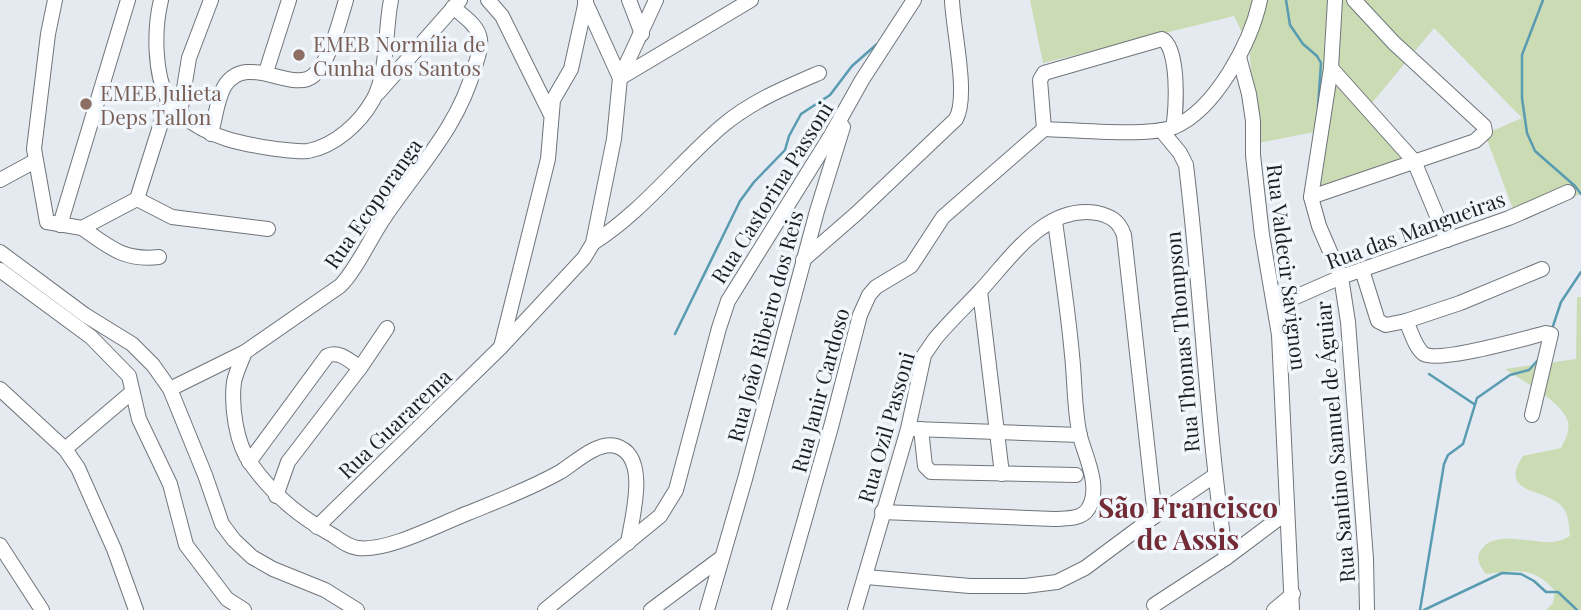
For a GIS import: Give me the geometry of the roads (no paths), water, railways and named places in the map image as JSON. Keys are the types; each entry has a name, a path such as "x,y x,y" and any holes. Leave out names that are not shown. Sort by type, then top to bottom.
{"street":[{"path":"53,223 34,161 40,95 55,0"},
{"path":"53,223 128,0"},
{"path":"161,0 156,36 159,67 168,101 197,127 211,134 243,145 306,151 331,142 356,123 375,96 456,4"},
{"path":"180,113 189,58 211,0"},
{"path":"266,72 289,0"},
{"path":"211,134 226,85 235,77 250,72 266,72 295,81 313,76 321,66 346,0"},
{"path":"375,96 382,68 391,0"},
{"path":"488,0 502,16 550,113"},
{"path":"629,0 642,34"},
{"path":"593,243 614,139 620,78 656,0"},
{"path":"620,78 751,0"},
{"name":"Rua Castorina Passoni","path":"545,610 660,516 676,490 728,301 862,80 914,0"},
{"path":"803,260 858,213 956,119 960,112 961,93 951,0"},
{"name":"Rua Santino Samuel de Águiar","path":"1335,0 1331,68 1311,197 1319,226 1341,277 1348,322 1366,559 1367,610"},
{"path":"1311,197 1475,141 1485,132 1484,126 1394,43 1354,0"},
{"path":"500,348 548,159 550,113 554,97 566,82 571,69 585,1"},
{"path":"585,1 620,78"},
{"name":"Rua Ecoporanga","path":"170,389 245,352 345,281 384,217 454,120 471,82 480,49 480,38 456,4"},
{"path":"1167,129 1177,98 1170,46 1162,38 1044,73 1040,80 1044,130 1167,129 1186,119 1206,102 1239,57 1259,4"},
{"name":"Rua Valdecir Savignon","path":"1239,57 1253,121 1253,155 1262,235 1280,346 1292,610"},
{"path":"1331,68 1414,161 1447,240"},
{"path":"593,243 617,228 720,128 742,111 819,73"},
{"path":"82,228 137,199 168,101"},
{"name":"Rua João Ribeiro dos Reis","path":"707,610 746,479 803,260 849,105"},
{"name":"Rua Thomas Thompson","path":"1167,129 1186,165 1210,404 1214,476 1226,558"},
{"name":"Rua Janir Cardoso","path":"779,610 860,315 869,295 876,287 911,266 943,217 1044,130"},
{"path":"0,180 34,161"},
{"name":"Rua das Mangueiras","path":"1275,306 1341,277 1509,218 1568,192"},
{"path":"137,199 172,217 268,229"},
{"path":"882,512 1054,519 1082,515 1090,505 1092,488 1088,459 1080,435 1069,320 1055,221 1076,213 1105,215 1121,226 1124,235 1155,516"},
{"name":"Rua Ozil Passoni","path":"855,610 882,512 914,429 925,355 935,339 1021,244 1039,229 1055,221"},
{"path":"53,223 82,228 128,257 159,257"},
{"name":"Rua Guararema","path":"317,527 500,348 575,270 593,243"},
{"path":"0,252 85,315 132,344 153,365 170,389 222,524 234,540 262,563 325,590 357,610"},
{"path":"1362,270 1378,321 1386,325 1409,328 1460,303 1542,269"},
{"path":"0,270 91,337 129,376 142,428 170,484 186,545 227,599 244,610"},
{"path":"980,291 1002,474"},
{"path":"276,496 288,463 387,328"},
{"path":"1409,328 1421,352 1436,357 1546,332 1552,337 1532,415"},
{"path":"245,352 234,380 233,398 242,444 249,462 276,496 317,527 354,548 384,545 507,499 541,483 593,450 607,445 617,446 627,452 636,468 628,543"},
{"path":"249,462 327,356 340,354 360,368"},
{"path":"0,389 65,450 78,468 114,549 136,610"},
{"path":"65,450 132,392"},
{"path":"1076,475 931,472 925,466 914,429 1080,435"},
{"path":"866,577 970,586 1025,586 1057,582 1085,568 1214,476"},
{"path":"1154,605 1226,558 1286,513"},
{"path":"0,545 42,610"},
{"path":"651,610 721,558"},
{"path":"1274,610 1293,594"}],"waterway":[{"path":"1286,0 1290,25 1321,63 1318,107"},
{"path":"1543,0 1522,55 1522,98 1527,133 1535,151 1581,194"},
{"path":"675,334 740,201 785,150 801,114 830,95 852,66 877,44"},
{"path":"1553,326 1561,302 1581,272"},
{"path":"1420,610 1444,464 1448,455 1463,444 1477,398 1510,375 1529,370 1538,360"},
{"path":"1429,374 1474,404"},
{"path":"1424,610 1502,573 1521,574 1546,592 1558,592 1577,610"}],"place":[{"name":"EMEB Normília de Cunha dos Santos","path":"299,55"},
{"name":"EMEB Julieta Deps Tallon","path":"86,104"}],"district":[{"name":"São Francisco de Assis","path":"1188,522"}]}
